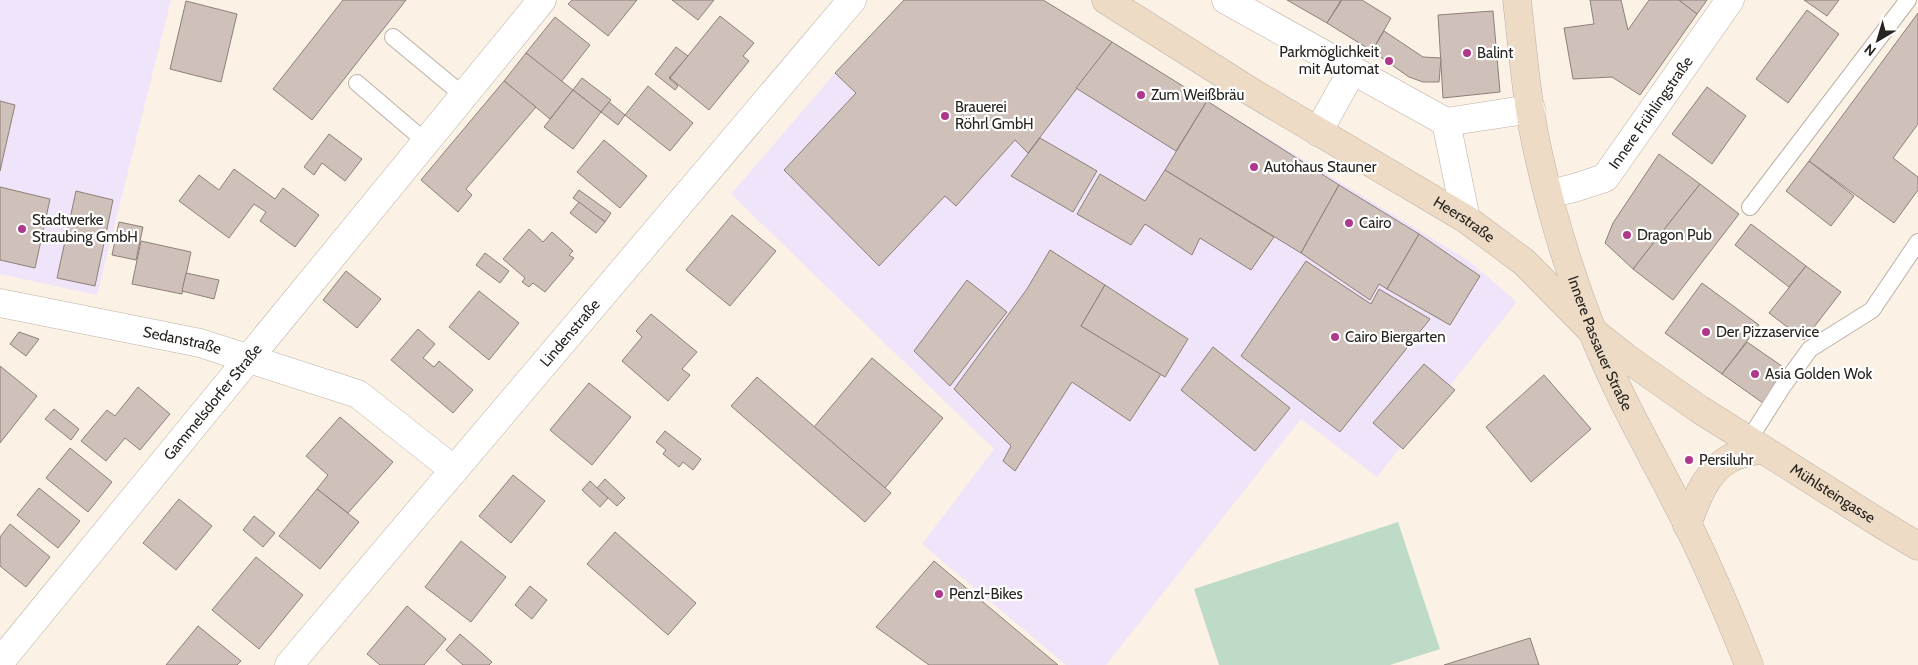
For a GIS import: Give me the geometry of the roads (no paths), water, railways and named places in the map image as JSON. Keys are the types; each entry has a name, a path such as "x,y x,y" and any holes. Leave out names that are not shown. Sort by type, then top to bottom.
{"street":[{"name":"Lindenstraße","path":"289,665 852,0"},
{"name":"Heerstraße","path":"1106,0 1250,91 1466,219 1524,262 1592,331"},
{"path":"1226,0 1446,122 1531,109"},
{"name":"Innere Passauer Straße","path":"1517,0 1539,156 1569,263 1592,331 1617,387 1687,525 1728,612 1749,665"},
{"name":"Innere Frühlingstraße","path":"1549,194 1605,178 1730,0"},
{"name":"Gammelsdorfer Straße","path":"0,662 464,96 532,3"},
{"path":"1318,132 1352,71"},
{"path":"1446,122 1466,219"},
{"name":"Sedanstraße","path":"0,303 200,343 358,394 454,470"},
{"name":"Mühlsteingasse","path":"1592,331 1698,409 1918,546"},
{"path":"1687,525 1699,494 1715,469 1755,445"}],"lane":[{"path":"1750,207 1908,0"},
{"path":"393,37 464,96"},
{"path":"357,83 426,142"},
{"path":"1755,445 1783,386 1810,349 1872,310 1918,242"}],"place":[{"name":"Balint","path":"1467,53"},
{"name":"Parkmöglichkeit mit Automat","path":"1389,61"},
{"name":"Zum Weißbräu","path":"1141,95"},
{"name":"Brauerei Röhrl GmbH","path":"945,116"},
{"name":"Autohaus Stauner","path":"1254,167"},
{"name":"Cairo","path":"1349,223"},
{"name":"Stadtwerke Straubing GmbH","path":"22,229"},
{"name":"Dragon Pub","path":"1627,235"},
{"name":"Der Pizzaservice","path":"1706,332"},
{"name":"Cairo Biergarten","path":"1335,337"},
{"name":"Asia Golden Wok","path":"1755,374"},
{"name":"Persiluhr","path":"1689,460"},
{"name":"Penzl-Bikes","path":"939,594"}]}
